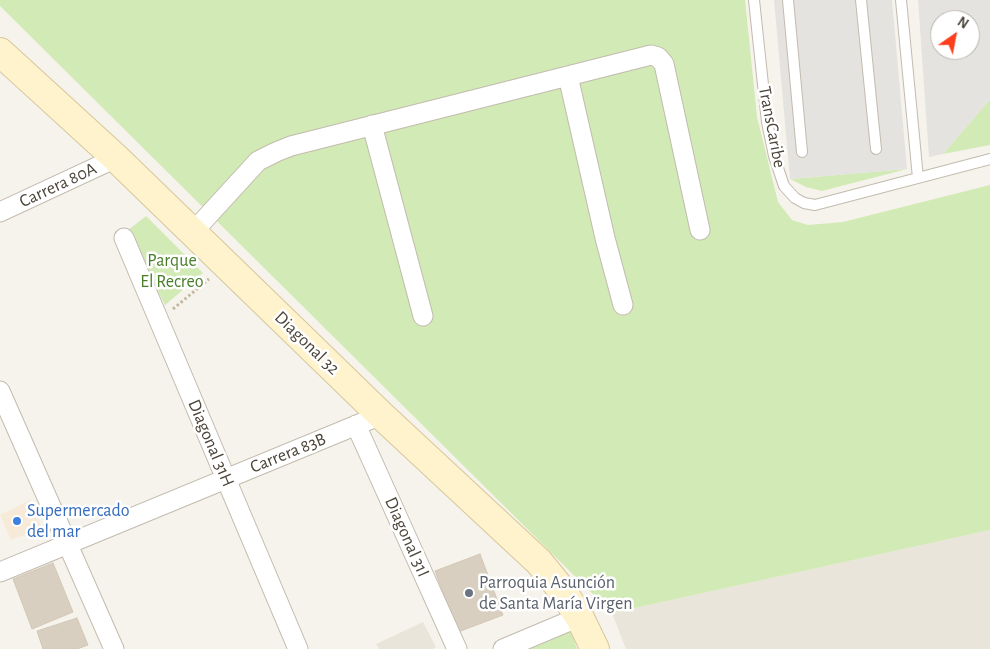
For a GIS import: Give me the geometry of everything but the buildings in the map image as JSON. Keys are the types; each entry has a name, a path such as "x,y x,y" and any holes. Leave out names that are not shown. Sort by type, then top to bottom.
{"street":[{"name":"Diagonal 32","path":"0,52 116,158 381,415 539,562 561,589 580,618 595,649"},
{"path":"193,232 258,162 291,146 651,55 658,57 664,64 700,230"},
{"path":"568,76 605,238 623,305"},
{"path":"372,125 423,316"},
{"name":"Carrera 80A","path":"0,212 116,158"},
{"name":"Diagonal 31H","path":"124,238 298,649"},
{"path":"0,391 114,649"},
{"name":"Carrera 83B","path":"0,572 381,415"},
{"name":"Diagonal 31I","path":"356,425 457,649"},
{"path":"503,649 580,618"}],"lane":[{"name":"TransCaribe","path":"754,0 767,122 774,156 784,186 795,198 804,203 815,204 990,159"},
{"path":"788,0 802,152"},
{"path":"861,0 876,149"},
{"path":"901,0 918,178"}],"path":[{"path":"159,322 226,264"}],"shaded area":[{"path":"774,0 892,0 907,169 790,179"},
{"path":"918,0 990,0 990,99 943,154 929,157"},
{"path":"30,500 42,528 11,540 0,515"},
{"path":"990,530 990,649 626,649 612,613"},
{"path":"423,622 436,647 433,649 379,649 376,644"}],"green space":[{"path":"0,0 745,0 757,117 778,202 792,220 808,225 843,222 990,185 990,530 612,613 0,6"},
{"path":"990,99 990,145 943,154"},
{"path":"907,169 822,191 806,187 790,179"},
{"name":"Parque El Recreo","path":"146,216 203,273 165,305 127,231"},
{"path":"570,628 577,649 519,649"}],"place":[{"name":"Supermercado del mar","path":"17,521"},
{"name":"Parroquia Asunción de Santa María Virgen","path":"469,593"}]}
